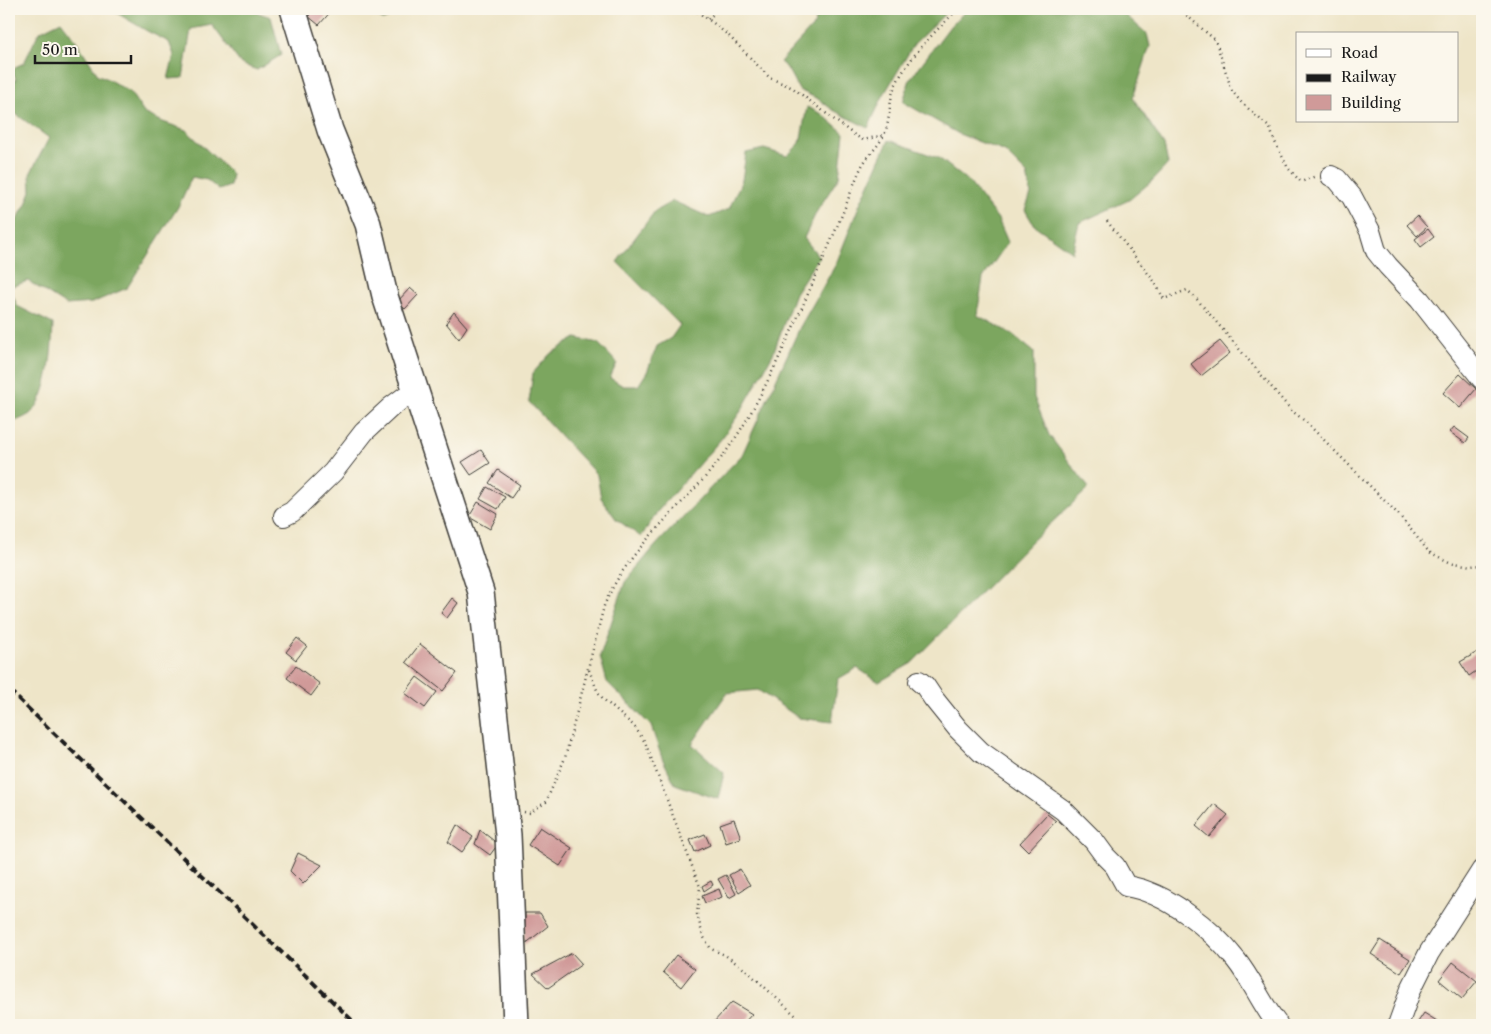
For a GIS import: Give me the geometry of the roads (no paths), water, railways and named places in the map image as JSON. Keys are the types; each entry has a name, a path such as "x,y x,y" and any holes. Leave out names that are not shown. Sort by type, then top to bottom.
{"main road":[{"path":"293,9 330,130 368,224 385,296 481,592 508,835 516,1025"}],"street":[{"path":"1331,176 1337,179 1352,197 1370,231 1376,251 1420,300 1482,379"},
{"path":"284,516 292,512 333,472 364,432 391,407 414,390"},
{"path":"919,681 925,686 958,729 981,752 1068,815 1115,866 1126,886 1137,888 1164,899 1182,909 1215,938 1236,960 1278,1025"},
{"path":"1398,1025 1411,989 1429,953 1482,870"}],"railway":[{"path":"9,690 357,1025"}]}
